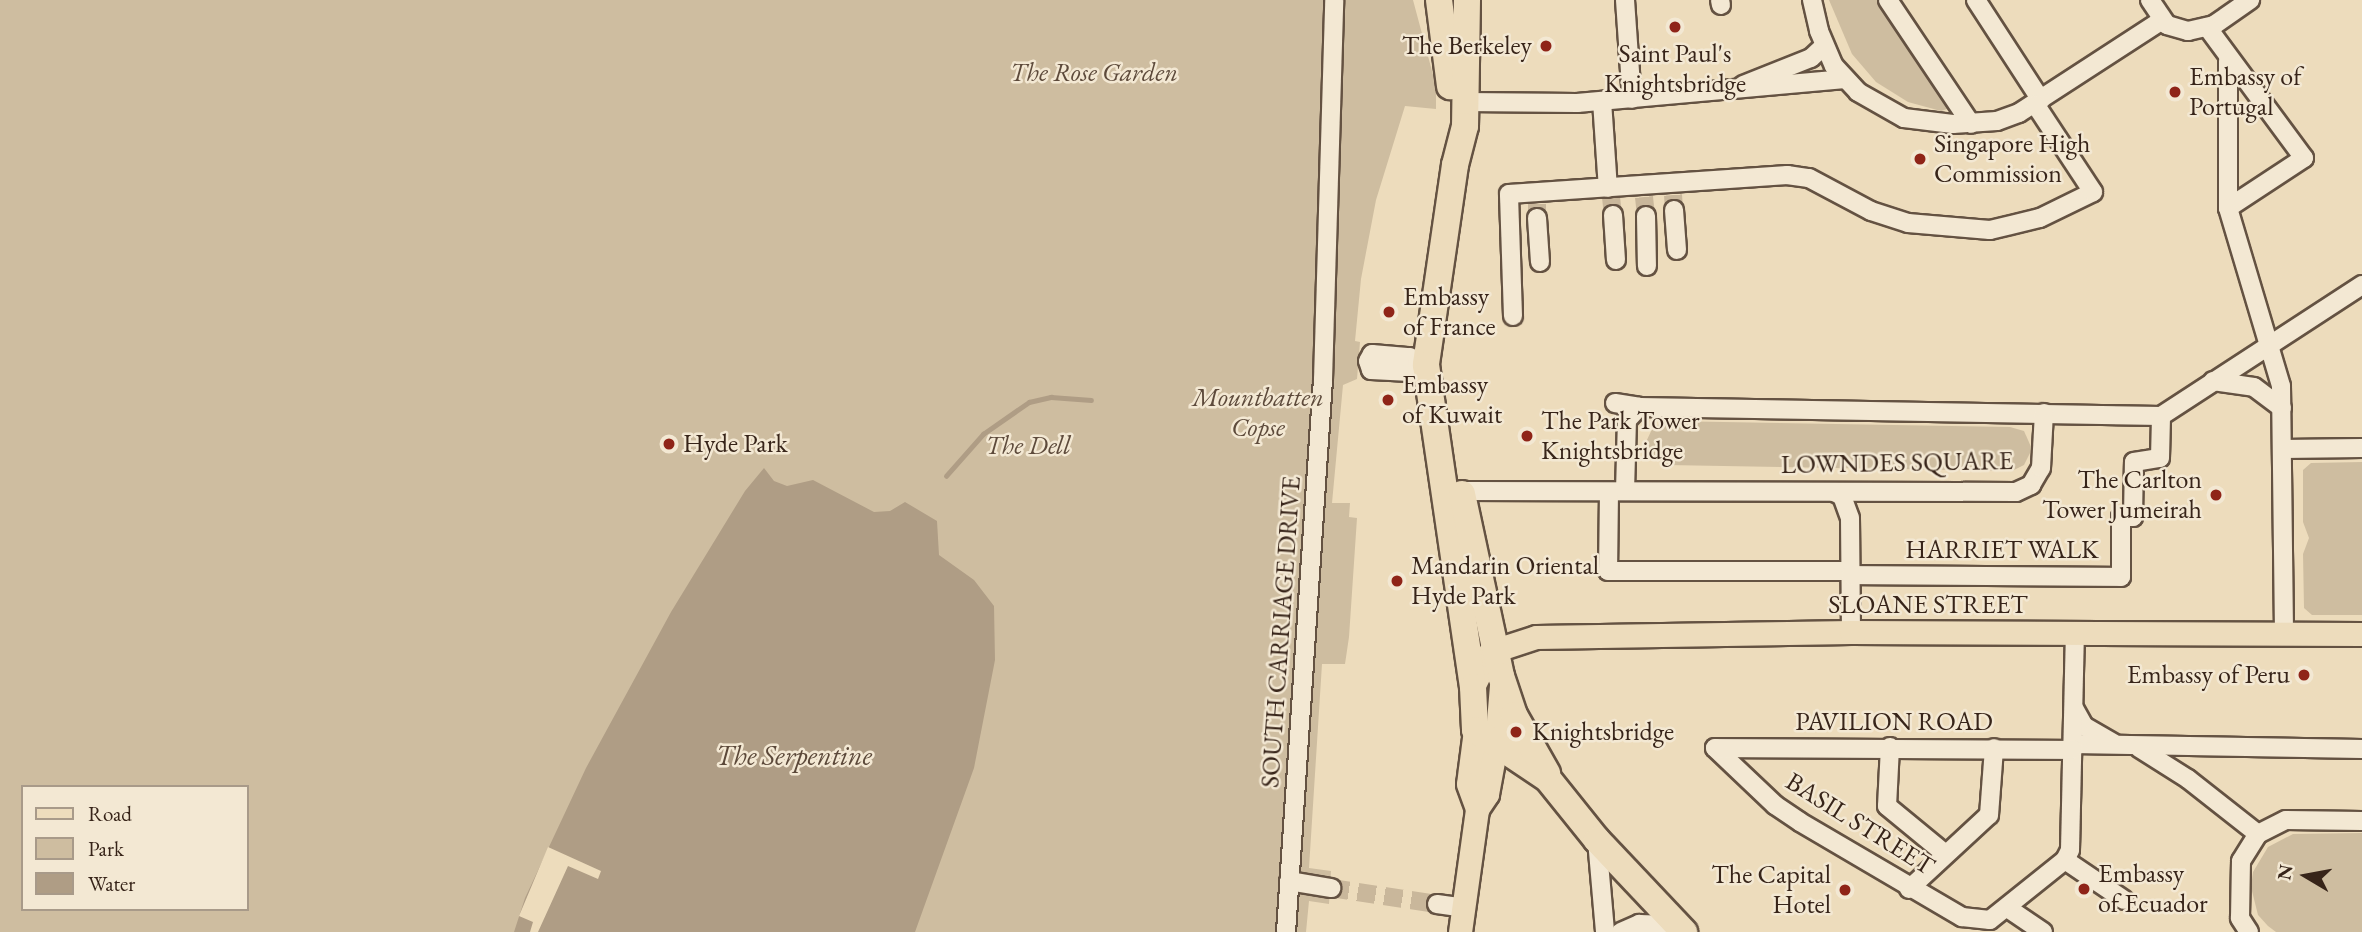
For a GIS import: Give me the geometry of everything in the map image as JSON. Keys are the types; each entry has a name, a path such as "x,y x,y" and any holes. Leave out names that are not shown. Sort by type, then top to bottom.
{"highway":[{"path":"1439,0 1455,165"},
{"path":"1468,0 1465,126 1455,165 1436,324 1422,365 1472,687 1485,738 1548,779"},
{"path":"1436,324 1441,338 1446,399 1462,491 1501,676 1514,715 1548,779 1597,840 1681,928"},
{"path":"1464,626 1496,650"}],"main road":[{"path":"1459,0 1465,59"},
{"name":"SLOANE STREET","path":"1496,650 1536,637 1852,632 2362,634"},
{"path":"1472,687 1486,657 1496,650"},
{"path":"1460,932 1476,809 1487,794 1485,738 1501,676"}],"street":[{"name":"SOUTH CARRIAGE DRIVE","path":"1286,932 1324,368 1334,0"},
{"path":"1625,0 1632,99"},
{"path":"1812,0 1824,46 1845,79 1882,108 1904,118 1971,124 1997,121 2038,102 2162,20"},
{"path":"1888,0 1971,124"},
{"path":"1513,316 1509,194 1537,205 1644,191 1673,196 1799,176 1883,216 1930,227 1977,230 2040,218 2093,192 1976,0"},
{"path":"2150,0 2162,20 2180,30 2207,27 2250,0"},
{"path":"2207,27 2228,61 2304,158 2228,208"},
{"path":"1465,102 1602,102 1740,87 1811,58 1824,46"},
{"path":"2228,61 2228,208 2268,345 2277,364 2282,411 2284,634"},
{"path":"1740,87 1751,90 1845,79"},
{"path":"1602,102 1616,260"},
{"path":"1673,196 1677,250"},
{"path":"1537,205 1540,262"},
{"path":"1646,216 1647,266"},
{"path":"2044,413 2161,416 2362,285"},
{"path":"2213,381 2254,387 2282,411"},
{"name":"LOWNDES SQUARE","path":"1462,491 1865,492 2024,489 2041,468 2044,413 1639,407 1618,404"},
{"path":"1613,492 1627,420 1639,407"},
{"name":"HARRIET WALK","path":"1613,492 1608,571 2121,577 2121,517 2133,517 2134,462 2160,458 2161,416"},
{"path":"2283,449 2362,448"},
{"path":"1834,492 1842,496 1850,518 1852,632"},
{"path":"1850,518 1865,492"},
{"path":"1977,925 2009,909 2065,860 2070,850 2075,633"},
{"path":"2074,708 2084,726 2167,763 2258,834"},
{"name":"PAVILION ROAD","path":"1715,748 2126,745 2362,749"},
{"path":"1890,747 1888,806 1943,852"},
{"name":"BASIL STREET","path":"1715,748 1775,805 1909,889 1977,925"},
{"path":"1909,889 1943,852 1992,808 1994,748"},
{"path":"2249,932 2240,918 2241,861 2258,834 2286,820 2362,821"},
{"path":"1597,840 1605,932"},
{"path":"2065,860 2124,900"},
{"path":"1289,881 1331,888"},
{"path":"1437,904 1464,908"},
{"path":"2009,909 2043,932"},
{"path":"1621,932 1639,924 1681,928"}],"green space":[{"name":"Hyde Park","path":"0,0 1413,0 1436,86 1436,109 1405,106 1376,200 1361,279 1355,341 1360,342 1357,379 1343,385 1332,503 1350,503 1349,517 1357,518 1349,637 1345,664 1322,664 1309,868 1331,871 1329,904 1309,901 1306,932 0,932"},
{"path":"1829,0 1879,0 1950,108 1941,111 1908,102 1876,82 1852,54"},
{"path":"1667,421 2010,427 2024,431 2032,449 2024,465 2012,471 1667,465 1652,457 1646,442 1653,427"},
{"path":"2362,462 2362,615 2312,615 2304,608 2303,554 2309,538 2303,522 2303,470 2311,463"},
{"path":"2362,833 2362,932 2276,932 2258,915 2251,887 2253,872 2268,847 2293,834"}],"water":[{"name":"The Serpentine","path":"764,468 774,481 787,486 813,480 874,512 890,511 905,502 937,521 939,555 974,580 994,606 995,660 974,768 915,932 514,932 525,898 586,768 671,612 745,491"}],"pier":[{"path":"548,847 601,871 598,879 568,866 538,932 530,932 533,922 519,916"}],"waterway":[{"name":"The Dell","path":"946,476 983,434 1029,402 1051,397 1091,400"}],"tunnel":[{"path":"1673,195 1674,210"},
{"path":"1611,197 1613,215"},
{"path":"1644,197 1646,216"},
{"path":"1537,204 1537,218"},
{"path":"1331,888 1437,904"}],"place":[{"name":"Saint Paul's Knightsbridge","path":"1675,27"},
{"name":"The Berkeley","path":"1546,46"},
{"name":"Embassy of Portugal","path":"2175,92"},
{"name":"Singapore High Commission","path":"1920,159"},
{"name":"Embassy of France","path":"1389,312"},
{"name":"Embassy of Kuwait","path":"1388,400"},
{"name":"The Park Tower Knightsbridge","path":"1527,436"},
{"name":"Hyde Park","path":"669,444"},
{"name":"The Carlton Tower Jumeirah","path":"2216,495"},
{"name":"Mandarin Oriental Hyde Park","path":"1397,581"},
{"name":"Embassy of Peru","path":"2304,675"},
{"name":"Knightsbridge","path":"1516,732"},
{"name":"Embassy of Ecuador","path":"2084,889"},
{"name":"The Capital Hotel","path":"1845,890"}],"park label":[{"name":"The Rose Garden","path":"1094,73"},
{"name":"Mountbatten Copse","path":"1258,413"}]}
